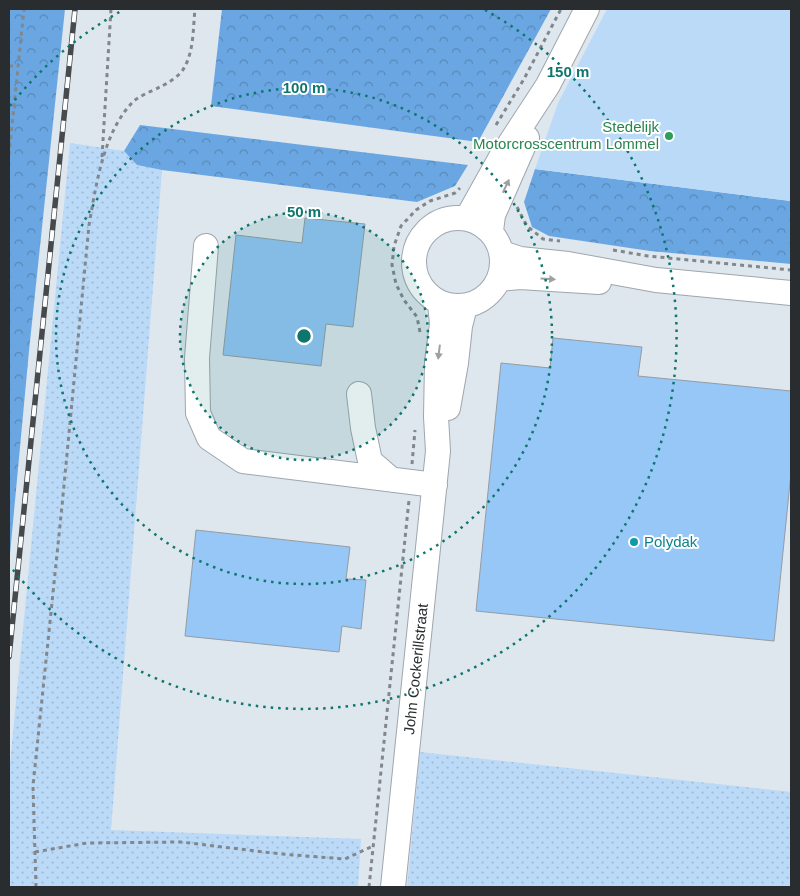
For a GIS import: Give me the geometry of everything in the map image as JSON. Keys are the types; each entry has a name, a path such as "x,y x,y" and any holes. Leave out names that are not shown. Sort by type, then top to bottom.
{"street":[{"path":"467,218 501,157 548,85 588,9"},
{"path":"490,231 493,215 548,85"},
{"path":"452,218 467,218 480,223 490,231 498,242 502,253 503,266 500,279 491,292 480,302 453,307 440,303 428,295 420,284 414,270 414,256 418,242 427,231 439,222 452,218"},
{"path":"206,246 197,358 198,413 209,438 243,461 435,485"},
{"path":"502,253 520,258 568,264 656,280 791,293"},
{"path":"500,279 520,277 602,282 656,280"},
{"name":"John Cockerillstraat","path":"393,887 438,451 436,399 437,362 442,324 440,303"},
{"name":"John Cockerillstraat","path":"438,451 446,417 456,363 460,326 465,306"},
{"path":"359,394 363,428 370,461 392,480"}],"path":[{"path":"9,155 24,9"},
{"path":"102,163 111,9"},
{"path":"36,887 33,786 89,225 102,163 112,131 132,102 168,83 184,70 191,50 195,9"},
{"path":"9,66 17,66"},
{"path":"501,196 516,205 527,226 533,231 544,239 562,242"},
{"path":"610,250 648,256 791,270"},
{"path":"35,852 87,843 181,842 282,854 345,859 373,846"}],"shaded area":[{"name":"Stedelijk Motorcrosscentrum Lommel","path":"607,9 791,9 791,201 535,169 558,103"},
{"path":"70,143 124,151 137,165 162,170 111,830 361,839 358,887 9,887 9,774"},
{"path":"420,752 791,792 791,887 407,887"}],"green space":[{"path":"9,9 65,9 29,351 9,565"},
{"path":"222,9 551,9 478,142 211,106"},
{"path":"140,125 468,165 455,186 417,202 162,170 137,165 124,151"},
{"path":"535,169 791,201 791,264 650,251 549,236 532,227 524,202"}],"building":[{"path":"305,218 365,224 353,327 326,324 321,366 223,355 236,235 302,243"},
{"name":"Polydak","path":"553,338 642,347 638,376 791,391 791,473 774,641 476,611 501,363 550,368"},
{"path":"196,530 350,547 346,579 366,580 361,629 342,626 339,652 185,636"}],"railway":[{"path":"9,657 75,9"}],"place":[{"name":"Stedelijk Motorcrosscentrum Lommel","path":"669,136"},
{"name":"Polydak","path":"634,542"}]}
